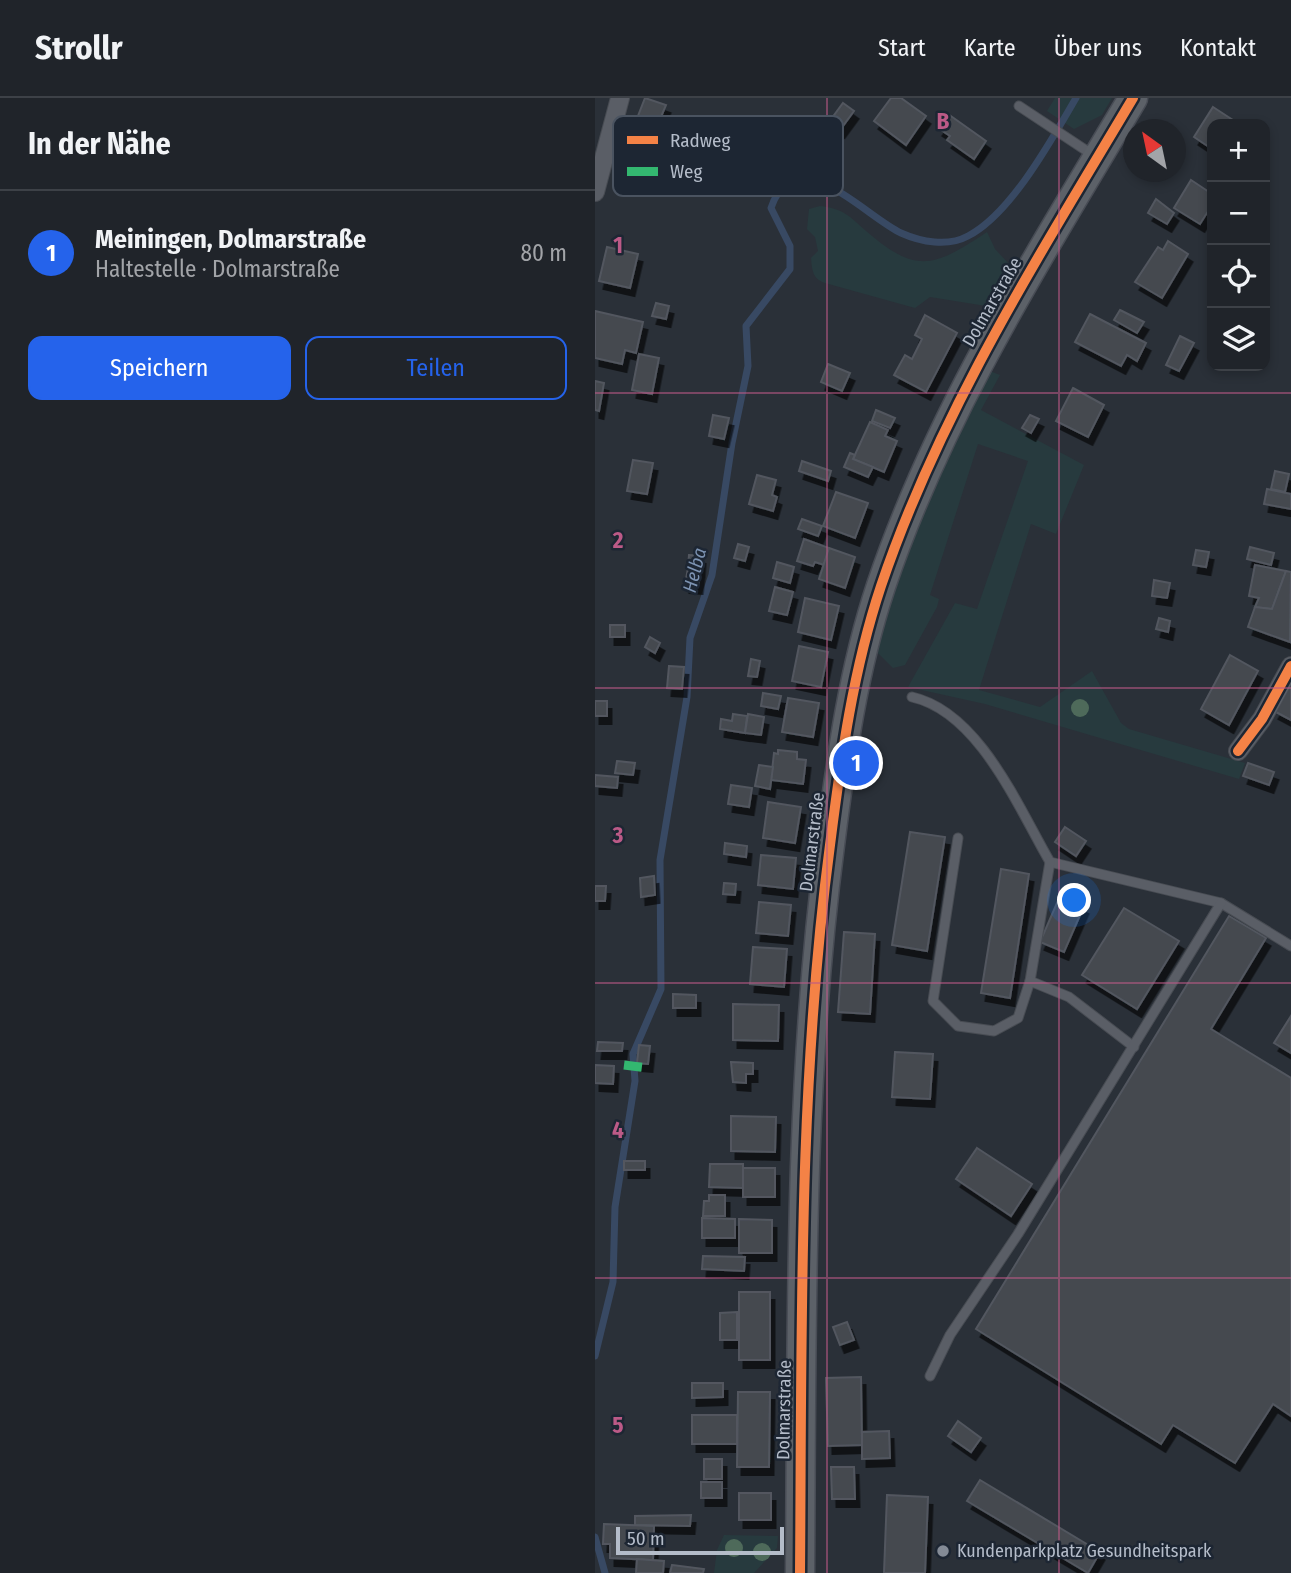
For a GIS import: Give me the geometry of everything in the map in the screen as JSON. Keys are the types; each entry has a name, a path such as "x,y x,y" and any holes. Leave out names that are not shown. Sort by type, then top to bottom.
{"main road":[{"name":"Dolmarstraße","path":"800,1573 803,1256 809,1067 819,929 845,732 868,626 881,586 943,430 1009,306 1133,98"}],"street":[{"path":"615,116 620,98"},
{"path":"595,192 613,124"},
{"path":"1238,751 1262,719 1291,666"}],"lane":[{"path":"1019,106 1097,158"},
{"path":"912,696 940,707 967,728 1050,862 1030,981 1018,1018 994,1031 958,1026 933,1001 958,838"},
{"path":"1050,862 1221,902 1291,946"},
{"path":"930,1376 950,1335 1018,1234 1221,902"},
{"path":"1030,981 1069,997 1134,1047"}],"green space":[{"path":"1055,98 1112,98 1102,115 1074,129 1047,111"},
{"path":"820,206 845,214 884,245 913,260 939,259 987,232 995,249 1010,265 986,306 930,297 915,308 825,283 816,277 813,271 811,258 818,251 815,237 807,229 809,209"},
{"path":"990,371 1000,375 981,410 1084,465 1056,534 1031,524 979,690 1040,707 1092,671 1121,723 1129,729 1245,763 1239,779 985,704 908,687 955,603 977,609 1028,461 978,444 930,595 939,599 937,607 905,665 893,668 875,650 915,525"},
{"path":"724,1535 778,1536 777,1548 754,1573 714,1573 717,1550"}],"building":[{"path":"645,98 666,105 661,116 638,116"},
{"path":"891,98 901,98 926,116 906,145 874,121"},
{"path":"843,103 854,111 843,126 843,116 833,116"},
{"path":"1213,107 1231,119 1207,119 1207,146 1194,137"},
{"path":"948,114 986,141 974,159 947,140 950,136 938,128"},
{"path":"1191,180 1207,191 1207,213 1200,224 1174,208"},
{"path":"1156,199 1174,213 1167,224 1148,213"},
{"path":"1168,241 1188,254 1162,298 1135,282 1158,247 1163,250"},
{"path":"607,247 638,254 630,288 599,281"},
{"path":"656,303 669,306 666,319 652,316"},
{"path":"1120,310 1144,322 1137,333 1114,320"},
{"path":"595,311 643,322 636,353 625,350 622,364 595,358"},
{"path":"1090,314 1146,343 1137,361 1127,355 1121,366 1075,342"},
{"path":"925,315 957,333 926,392 894,375 905,355 912,359 922,339 915,335"},
{"path":"1180,336 1194,343 1179,371 1166,365"},
{"path":"639,354 659,358 652,394 632,390"},
{"path":"828,364 850,373 842,391 821,382"},
{"path":"595,381 604,383 599,411 595,410"},
{"path":"1073,388 1104,405 1088,437 1056,421"},
{"path":"876,410 895,418 890,428 872,421"},
{"path":"713,415 729,418 724,439 709,436"},
{"path":"1030,415 1039,419 1031,433 1022,428"},
{"path":"870,422 888,430 885,436 897,441 884,472 853,459"},
{"path":"850,453 855,455 853,459 873,467 868,477 844,467"},
{"path":"633,460 653,463 647,494 627,491"},
{"path":"802,461 831,471 828,481 799,471"},
{"path":"1275,471 1289,474 1285,492 1271,489"},
{"path":"757,475 776,480 772,495 777,497 773,511 749,504"},
{"path":"1267,489 1291,494 1291,509 1264,504"},
{"path":"836,492 868,503 855,538 823,526"},
{"path":"802,519 822,526 818,536 798,529"},
{"path":"804,539 829,548 824,565 815,562 813,566 797,561"},
{"path":"738,544 749,547 745,561 734,558"},
{"path":"1250,547 1274,553 1271,565 1247,559"},
{"path":"829,548 855,557 845,588 819,579"},
{"path":"1196,550 1209,552 1206,567 1193,565"},
{"path":"689,555 701,556 700,569 688,568"},
{"path":"777,562 794,567 790,583 773,578"},
{"path":"1255,565 1286,571 1272,609 1255,607 1259,598 1249,596"},
{"path":"688,568 700,569 698,586 685,585"},
{"path":"1286,571 1291,572 1290,642 1248,627 1255,607 1272,609"},
{"path":"1154,580 1170,583 1167,598 1152,596"},
{"path":"775,587 793,592 787,615 769,611"},
{"path":"805,598 839,606 831,640 798,632"},
{"path":"1159,618 1170,621 1168,632 1156,629"},
{"path":"610,625 625,625 625,637 610,637"},
{"path":"650,637 660,643 655,653 645,647"},
{"path":"799,646 828,652 821,687 792,681"},
{"path":"1230,655 1258,671 1229,725 1201,709"},
{"path":"751,659 760,661 757,677 748,676"},
{"path":"669,666 684,667 682,689 667,688"},
{"path":"1291,683 1291,720 1274,711"},
{"path":"763,693 781,696 778,709 761,706"},
{"path":"788,698 819,703 813,737 782,732"},
{"path":"595,701 607,701 607,716 595,716"},
{"path":"733,714 747,716 745,733 720,729 721,719 732,721"},
{"path":"748,714 764,717 761,735 745,733"},
{"path":"778,750 797,752 797,759 806,760 803,784 771,780 774,753 778,754"},
{"path":"617,761 635,763 633,775 615,773"},
{"path":"1248,763 1274,772 1269,785 1243,776"},
{"path":"759,765 773,767 770,789 755,786"},
{"path":"595,775 618,777 617,788 595,786"},
{"path":"731,785 752,788 749,807 728,804"},
{"path":"768,802 801,807 795,843 763,838"},
{"path":"1065,827 1086,841 1076,856 1055,842"},
{"path":"910,832 945,837 927,951 892,945"},
{"path":"725,843 747,846 746,857 724,854"},
{"path":"761,855 796,858 793,889 758,885"},
{"path":"1001,869 1029,874 1010,998 981,993"},
{"path":"654,876 655,895 641,897 640,878"},
{"path":"724,883 736,884 735,895 723,894"},
{"path":"595,886 606,886 605,901 595,901"},
{"path":"1060,896 1084,906 1064,952 1040,942"},
{"path":"759,902 791,905 788,936 756,933"},
{"path":"1124,908 1179,941 1137,1009 1082,975"},
{"path":"1229,916 1266,938 1211,1029 1291,1078 1291,1416 1273,1404 1235,1463 1173,1425 1161,1444 976,1329"},
{"path":"844,932 875,934 870,1014 838,1012"},
{"path":"753,947 787,949 784,987 750,984"},
{"path":"673,994 696,995 696,1008 673,1008"},
{"path":"733,1004 779,1005 778,1041 733,1040"},
{"path":"1291,1016 1291,1053 1274,1043"},
{"path":"598,1042 623,1043 622,1051 597,1051"},
{"path":"639,1045 650,1046 648,1064 637,1063"},
{"path":"895,1052 933,1054 930,1099 892,1097"},
{"path":"731,1062 753,1063 753,1074 746,1074 746,1083 733,1082"},
{"path":"595,1065 614,1066 613,1084 595,1083"},
{"path":"731,1116 776,1117 775,1152 731,1151"},
{"path":"977,1148 1032,1184 1011,1216 956,1179"},
{"path":"624,1161 645,1161 645,1170 624,1170"},
{"path":"710,1164 743,1164 743,1188 709,1187"},
{"path":"743,1168 775,1168 775,1197 743,1197"},
{"path":"709,1195 725,1195 725,1216 703,1216 704,1201 709,1201"},
{"path":"702,1218 735,1219 735,1238 702,1238"},
{"path":"739,1219 772,1220 772,1253 739,1253"},
{"path":"703,1256 745,1257 744,1271 702,1269"},
{"path":"739,1292 770,1292 770,1360 739,1360"},
{"path":"737,1312 737,1340 720,1340 720,1313"},
{"path":"847,1322 854,1340 840,1345 833,1327"},
{"path":"861,1377 862,1445 828,1446 826,1378"},
{"path":"692,1383 723,1383 723,1397 692,1398"},
{"path":"738,1392 770,1392 769,1467 737,1467"},
{"path":"692,1415 737,1415 737,1444 692,1444"},
{"path":"958,1421 981,1438 971,1452 948,1436"},
{"path":"889,1431 890,1458 862,1459 862,1432"},
{"path":"704,1459 722,1459 722,1479 704,1479"},
{"path":"831,1467 854,1467 855,1499 832,1499"},
{"path":"980,1480 1100,1552 1088,1573 967,1501"},
{"path":"701,1482 722,1482 722,1498 701,1498"},
{"path":"739,1493 771,1493 771,1520 739,1520"},
{"path":"887,1495 928,1497 925,1573 884,1573"},
{"path":"691,1515 690,1526 635,1525 635,1516"},
{"path":"604,1524 654,1526 653,1560 610,1558 610,1544 603,1544"},
{"path":"637,1559 664,1561 663,1573 636,1573"},
{"path":"672,1565 704,1569 703,1573 670,1573"}],"waterway":[{"name":"Helba","path":"843,194 886,224 909,236 935,242 968,236 1000,211 1015,193 1043,154 1076,98"},
{"name":"Helba","path":"595,1356 613,1282 615,1207 635,1081 633,1054 661,989 660,860 687,697 690,638 712,575 732,443 748,366 746,326 790,269 790,246 771,208 778,196"},
{"name":"Helba","path":"595,1537 605,1573"}],"marked path":[{"path":"624,1065 647,1068"}],"cycle path":[{"path":"800,1573 802,1299 812,1026 830,845 855,682 881,586 932,458 994,336 1133,98"},
{"path":"1238,751 1262,719 1291,666"}],"place":[{"name":"Meiningen, Dolmarstraße","path":"856,763"},
{"name":"Kundenparkplatz Gesundheitspark","path":"943,1551"}]}
